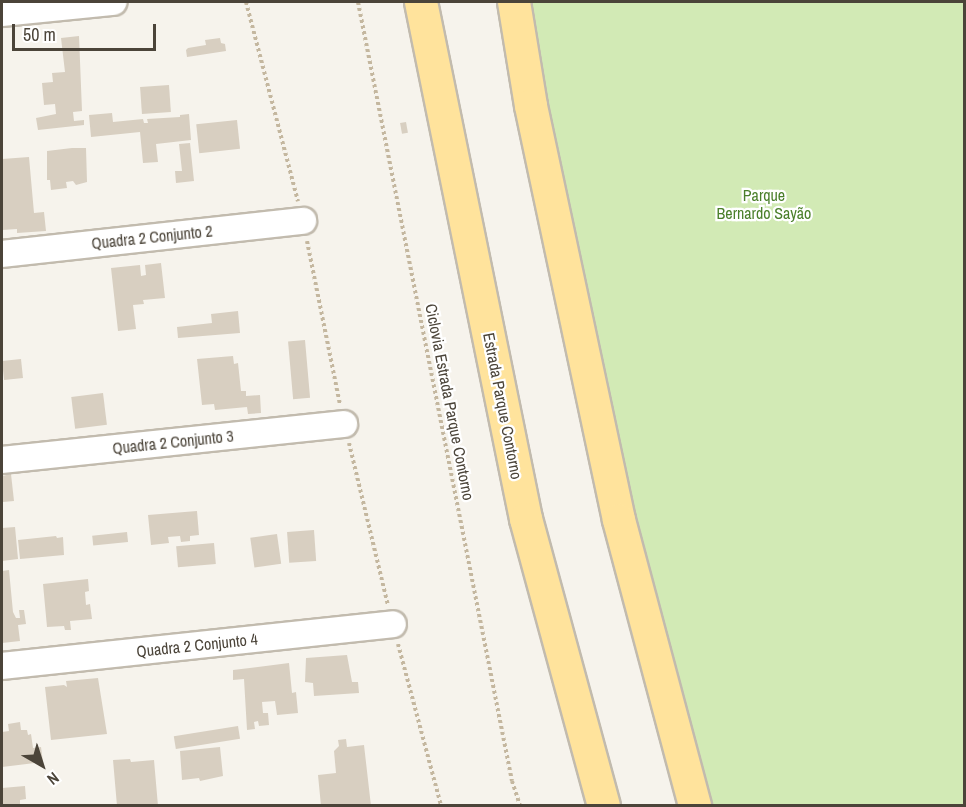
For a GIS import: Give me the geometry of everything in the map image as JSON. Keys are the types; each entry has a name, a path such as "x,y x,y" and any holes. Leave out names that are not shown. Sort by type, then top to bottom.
{"main road":[{"name":"Estrada Parque Contorno","path":"422,2 526,519 604,806"},
{"path":"514,2 531,106 619,520 695,806"}],"street":[{"path":"2,13 113,2"},
{"name":"Quadra 2 Conjunto 2","path":"2,254 303,221"},
{"name":"Quadra 2 Conjunto 3","path":"2,460 344,424"},
{"name":"Quadra 2 Conjunto 4","path":"2,666 393,624"}],"path":[{"name":"Ciclovia Estrada Parque Contorno","path":"358,2 512,781 520,806"}],"green space":[{"name":"Parque Bernardo Sayão","path":"517,2 964,2 964,805 704,805 656,660"}],"building":[{"path":"79,36 82,111 73,112 74,121 84,120 84,125 38,130 36,118 56,114 55,104 44,105 42,83 53,82 52,73 65,72 61,38"},
{"path":"220,38 221,43 225,44 226,51 187,57 188,48 206,45 205,40"},
{"path":"169,85 171,112 142,114 140,87"},
{"path":"112,113 113,122 143,119 144,123 148,123 147,119 180,117 180,115 189,114 191,140 156,144 158,162 143,163 140,132 91,137 89,115"},
{"path":"237,120 240,149 199,153 196,124"},
{"path":"406,122 408,133 402,134 400,123"},
{"path":"190,143 194,181 176,183 175,171 182,171 179,144"},
{"path":"86,148 87,182 76,185 73,181 66,182 67,188 51,190 50,180 47,180 47,151"},
{"path":"29,157 34,213 44,212 46,231 17,233 17,229 2,230 2,159"},
{"path":"161,263 165,298 143,300 144,304 133,305 136,329 118,331 111,268 140,265 141,276 146,275 145,265"},
{"path":"238,311 240,333 178,338 177,327 212,323 211,314"},
{"path":"305,340 310,398 293,399 288,341"},
{"path":"233,356 234,364 238,363 241,391 246,391 246,396 260,395 261,413 248,414 247,407 215,410 214,404 202,405 197,359"},
{"path":"21,359 23,378 4,380 2,361"},
{"path":"103,393 107,425 75,429 71,397"},
{"path":"11,474 14,501 3,502 2,476"},
{"path":"197,511 199,535 190,536 190,541 181,542 180,536 168,537 169,543 151,545 148,515"},
{"path":"15,527 18,559 2,561 2,528"},
{"path":"314,530 316,561 289,563 287,532"},
{"path":"127,532 128,542 93,546 92,536"},
{"path":"277,534 281,564 254,567 250,538"},
{"path":"56,536 57,538 63,537 64,555 20,559 18,540"},
{"path":"214,543 216,564 178,567 176,546"},
{"path":"9,570 13,612 16,618 20,618 19,610 24,610 26,624 18,625 20,641 2,643 2,571"},
{"path":"88,579 89,591 85,592 86,605 90,604 92,619 70,621 71,630 65,630 64,626 47,627 43,584"},
{"path":"347,655 352,682 358,682 359,693 314,696 313,683 305,682 306,658"},
{"path":"289,663 292,693 296,692 298,713 277,715 275,701 262,702 263,713 268,713 269,725 259,726 258,721 254,722 255,729 247,730 244,679 233,680 233,670"},
{"path":"98,678 107,734 51,740 45,687 64,685 67,687 66,681"},
{"path":"20,722 21,730 27,730 28,735 31,734 33,748 41,747 43,762 2,767 2,732 9,731 8,724"},
{"path":"238,726 240,739 176,749 174,736"},
{"path":"346,739 347,747 364,745 371,806 321,806 318,775 336,773 334,751 339,746 338,740"},
{"path":"220,747 223,776 200,781 199,778 182,780 180,751"},
{"path":"130,759 131,762 154,760 158,806 117,806 113,760"},
{"path":"25,786 26,799 20,800 20,806 2,806 2,788"}]}
